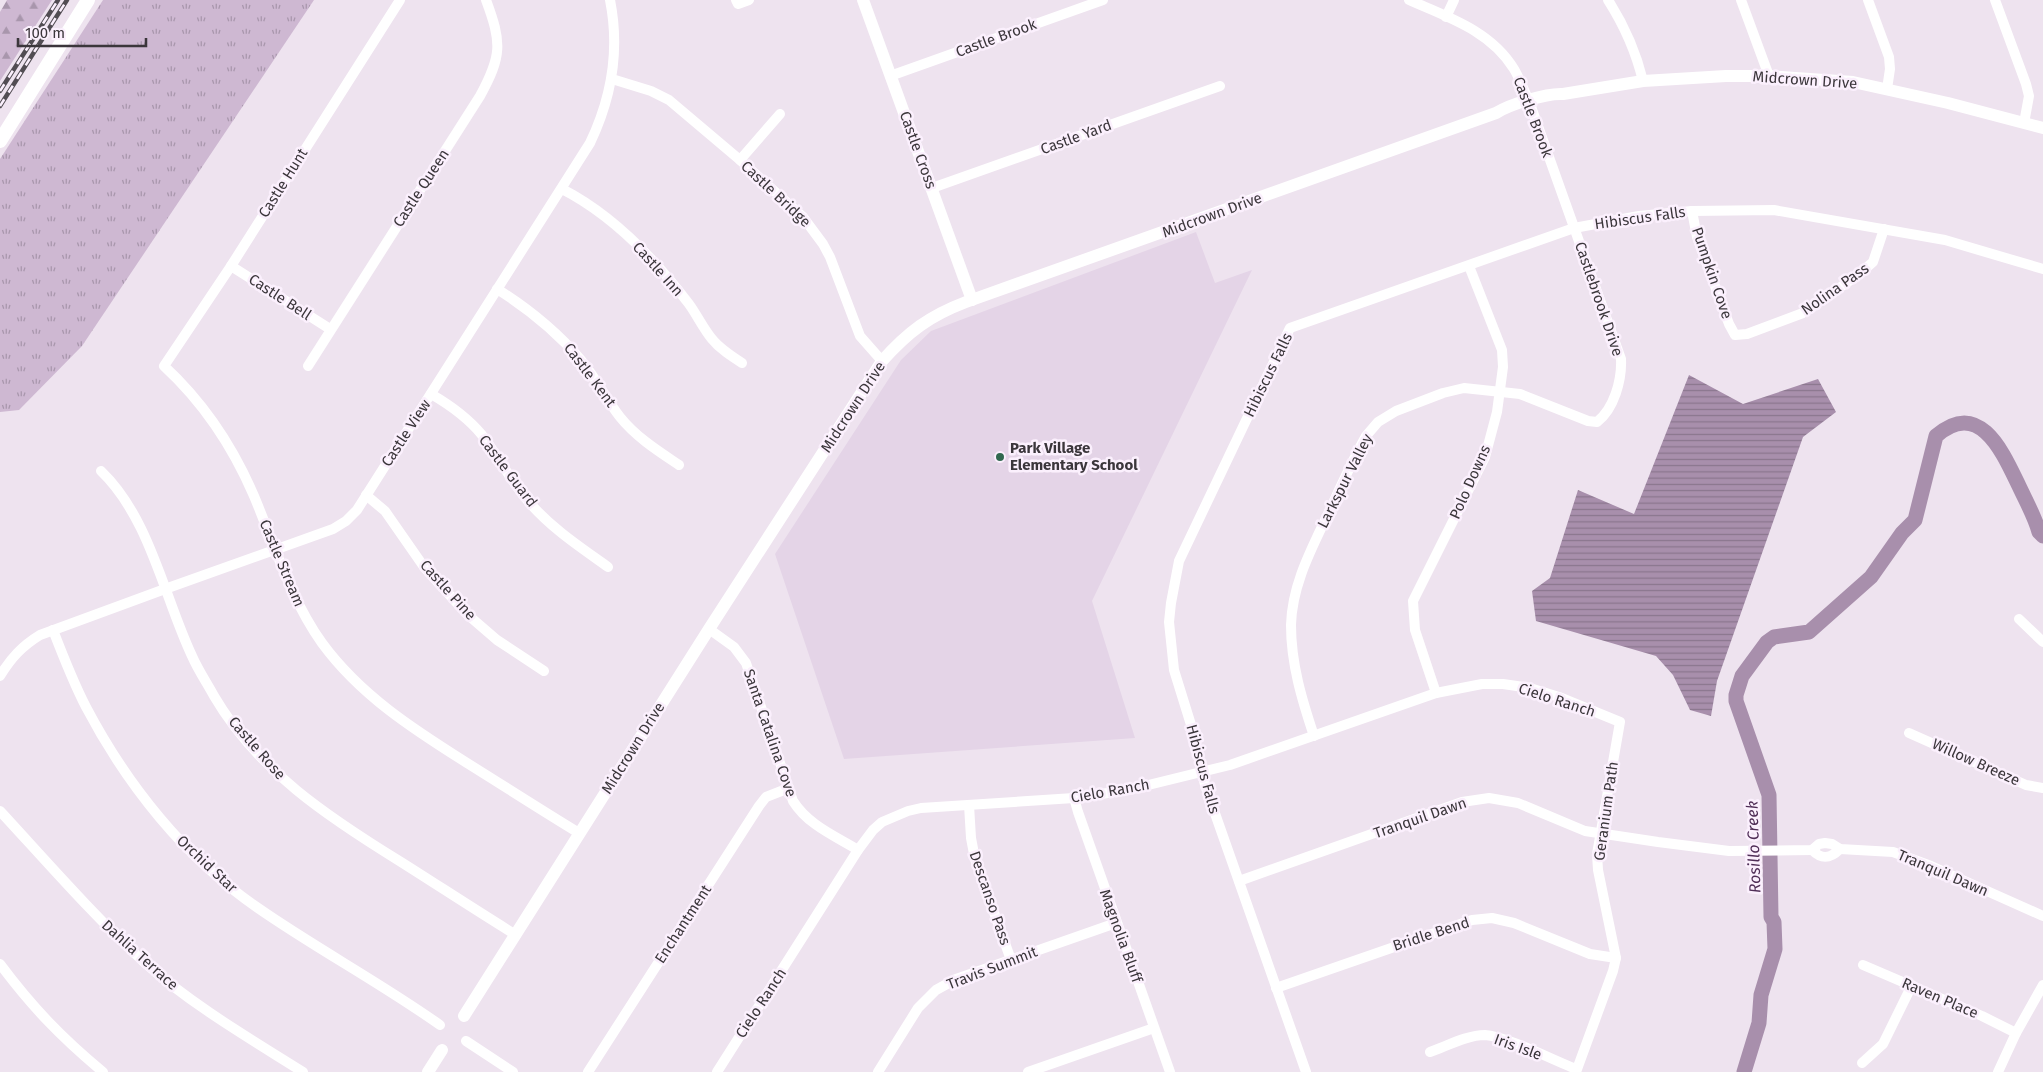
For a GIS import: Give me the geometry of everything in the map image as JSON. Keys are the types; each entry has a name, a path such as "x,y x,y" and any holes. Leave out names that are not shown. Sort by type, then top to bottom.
{"main road":[{"path":"0,141 88,0"}],"street":[{"name":"Castle Hunt","path":"164,366 231,266 400,0"},
{"name":"Castle Queen","path":"308,366 494,71 498,54 497,38 486,0"},
{"name":"Castle View","path":"0,676 9,661 24,645 53,630 337,527 346,521 366,495 590,143 600,123 612,79 615,37 610,0"},
{"path":"737,2 749,0"},
{"name":"Castle Cross","path":"863,0 972,300"},
{"name":"Castle Brook","path":"890,76 1103,0"},
{"name":"Castle Brook","path":"1409,0 1480,34 1496,46 1514,69 1530,104 1555,173"},
{"path":"1446,17 1454,0"},
{"path":"1608,0 1618,16 1633,49 1643,81"},
{"path":"1740,0 1769,76"},
{"path":"1868,0 1889,57 1890,69 1886,89"},
{"path":"1995,0 2029,96 2024,123"},
{"name":"Midcrown Drive","path":"464,1016 709,629 882,361 900,340 915,327 972,300 1496,113 1505,108 1530,104 1555,94 1643,81 1726,76 1769,76 1853,82 1948,102 2043,128"},
{"name":"Castle Bridge","path":"612,79 652,91 669,100 740,160 812,227 830,258 860,336 882,361"},
{"name":"Castle Yard","path":"932,188 1220,86"},
{"path":"740,160 780,114"},
{"name":"Castlebrook Drive","path":"1555,173 1621,359 1621,378 1606,415 1597,422"},
{"name":"Castle Inn","path":"562,189 578,197 611,221 648,255 690,305 712,340 725,352 742,363"},
{"name":"Hibiscus Falls","path":"1306,1072 1201,773 1195,739 1174,670 1169,622 1179,561 1290,328 1574,228 1639,216 1692,211 1774,210 1945,240 2043,269"},
{"name":"Pumpkin Cove","path":"1692,211 1698,237 1729,324 1735,335"},
{"name":"Nolina Pass","path":"1735,335 1747,334 1803,312 1858,275 1873,262 1884,229"},
{"name":"Castle Bell","path":"231,266 330,329"},
{"name":"Polo Downs","path":"1436,694 1414,630 1413,602 1485,457 1500,392 1503,367 1502,350 1469,266"},
{"name":"Castle Kent","path":"497,289 519,302 562,339 583,362 631,430 679,465"},
{"name":"Castle Stream","path":"164,366 180,380 224,437 253,494 274,550 299,606 322,642 342,668 365,691 410,727 579,833"},
{"name":"Larkspur Valley","path":"1314,736 1299,691 1293,656 1291,624 1295,599 1301,571 1362,442 1378,422 1396,411 1443,393 1464,388 1520,394 1588,421 1597,422"},
{"name":"Castle Guard","path":"431,394 445,402 471,423 519,490 553,527 608,567"},
{"name":"Castle Rose","path":"101,471 115,486 135,520 192,656 215,697 253,749 282,779 308,801 348,829 516,935"},
{"name":"Castle Pine","path":"366,495 385,511 424,567 468,615 498,640 544,671"},
{"path":"2019,619 2043,642"},
{"name":"Santa Catalina Cove","path":"709,629 734,647 746,663 793,801 804,816 858,850"},
{"name":"Orchid Star","path":"53,630 75,684 102,736 150,807 194,854 210,870 258,908 440,1025"},
{"name":"Cielo Ranch","path":"717,1072 858,850 873,830 882,822 896,815 921,808 1074,798 1128,790 1230,765 1436,694 1482,684 1504,684 1530,688 1620,722"},
{"name":"Geranium Path","path":"1576,1071 1613,971 1616,958 1598,870 1597,854 1620,722"},
{"name":"Willow Breeze","path":"1909,733 2026,785 2043,788"},
{"name":"Enchantment","path":"588,1072 758,806 766,797 789,788"},
{"name":"Magnolia Bluff","path":"1074,798 1116,923 1170,1072"},
{"name":"Tranquil Dawn","path":"1239,882 1462,802 1489,798 1518,803 1585,831 1600,834 1729,851 1812,850 1825,842 1832,844 1840,850 1893,852 1931,866 2043,916"},
{"name":"Descanso Pass","path":"969,805 974,853 1011,960"},
{"name":"Dahlia Terrace","path":"0,811 112,932 146,963 215,1016 303,1072"},
{"name":"Tranquil Dawn","path":"1812,850 1819,856 1826,858 1840,850"},
{"name":"Bridle Bend","path":"1276,988 1472,920 1492,918 1514,923 1590,954 1616,958"},
{"name":"Travis Summit","path":"878,1072 918,1008 936,990 956,979 1116,923"},
{"path":"0,964 21,993 53,1029 103,1072"},
{"name":"Raven Place","path":"1863,965 1982,1016 2016,1033"},
{"path":"1862,1063 1883,1044 1912,985"},
{"path":"1998,1072 2016,1033 2043,985"},
{"path":"1028,1072 1154,1028"},
{"name":"Iris Isle","path":"1430,1052 1471,1037 1486,1035 1502,1039 1576,1071"},
{"path":"466,1041 513,1072"},
{"path":"428,1072 442,1050"}],"shaded area":[{"name":"Park Village Elementary School","path":"1196,232 1215,283 1252,270 1092,601 1135,738 844,759 775,554 901,360 931,331"},
{"path":"1689,375 1743,404 1818,379 1836,412 1803,437 1717,681 1711,716 1690,710 1673,675 1656,656 1536,621 1532,591 1550,578 1578,490 1634,514"}],"green space":[{"path":"7,0 52,0 0,81 0,12"},
{"path":"103,0 314,0 82,346 19,410 0,412 0,159"}],"waterway":[{"name":"Rosillo Creek","path":"1744,1072 1759,1023 1761,995 1775,949 1774,922 1771,917 1769,795 1736,701 1742,676 1767,642 1774,637 1809,632 1871,577 1902,533 1915,520 1936,436 1952,426 1965,423 1977,426 1988,434 2005,459 2030,509 2039,532 2043,536"}],"railway":[{"path":"0,91 58,0"},
{"path":"0,106 67,0"}],"place":[{"name":"Park Village Elementary School","path":"1000,457"}]}
